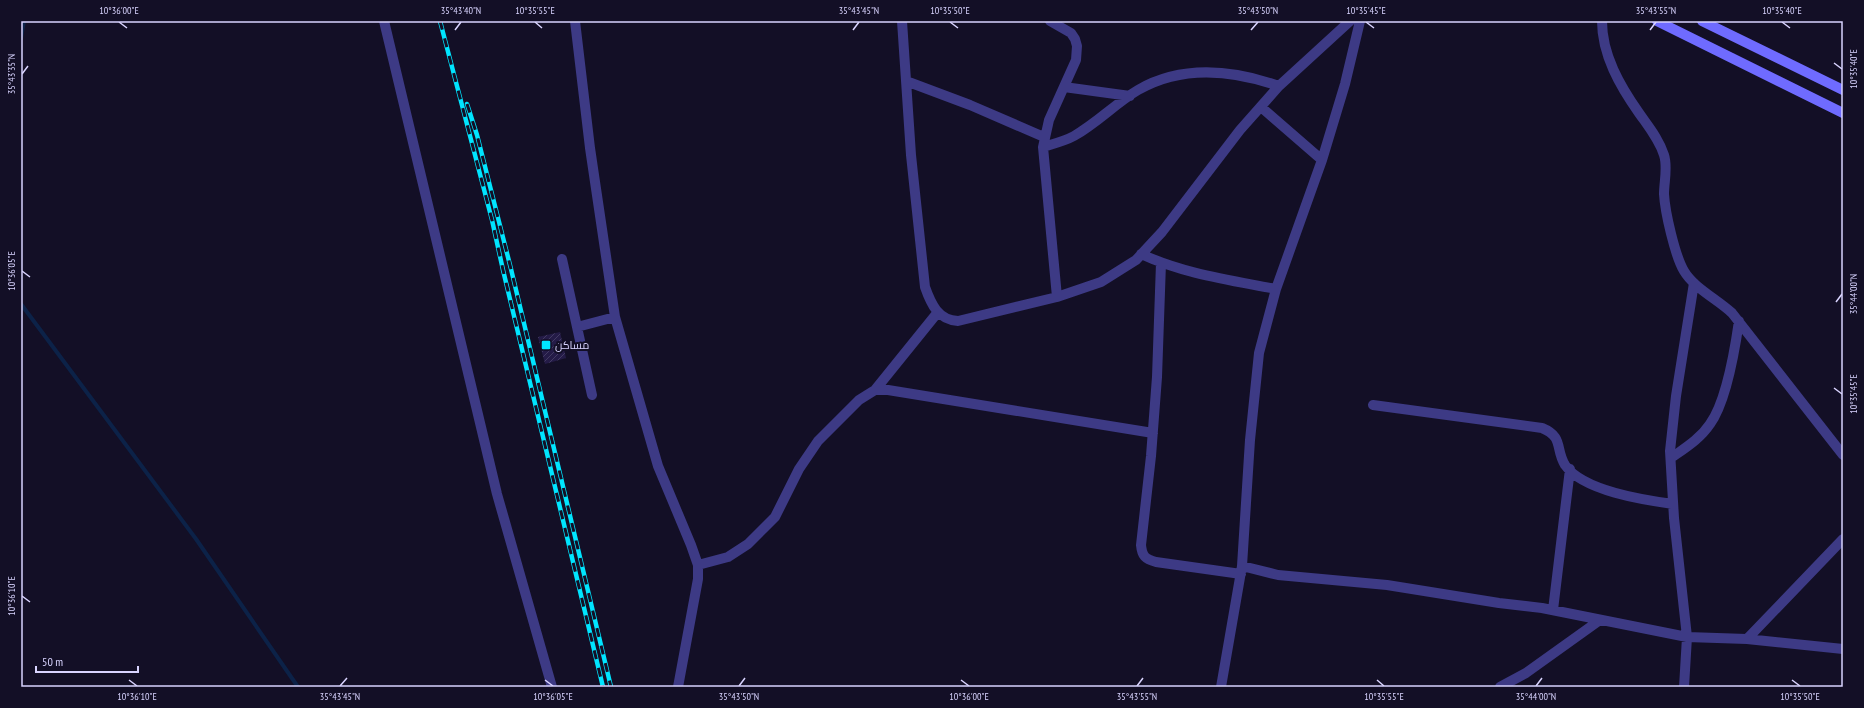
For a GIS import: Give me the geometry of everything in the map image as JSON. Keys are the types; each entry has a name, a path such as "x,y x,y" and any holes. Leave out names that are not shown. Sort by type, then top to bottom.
{"street":[{"path":"384,21 497,494 552,687"},
{"path":"575,21 590,148 615,317 658,466 691,544 698,565 698,578 678,687"},
{"path":"902,21 911,155 926,287 930,300 938,312 951,321 962,320 1057,297 1101,282 1136,260 1172,220 1240,130 1260,107 1280,86 1350,21"},
{"path":"1050,21 1070,33 1076,41 1076,60 1049,120 1043,142 1057,297"},
{"path":"1222,687 1242,570 1250,440 1259,353 1276,289 1322,160 1345,84 1360,21"},
{"path":"1602,21 1604,43 1607,54 1619,82 1655,136 1664,155 1664,196 1668,219 1680,262 1685,273 1694,283 1719,301 1739,321 1843,455"},
{"path":"1657,21 1843,113"},
{"path":"1702,21 1843,90"},
{"path":"906,81 970,105 1043,142 1073,137 1139,90 1168,78 1194,72 1225,72 1255,77 1280,86"},
{"path":"1064,87 1130,96"},
{"path":"1260,107 1322,160"},
{"path":"1141,254 1160,263 1194,273 1276,289"},
{"path":"562,259 592,395"},
{"path":"1160,263 1153,433 1141,545 1141,553 1144,557 1156,562 1181,567 1242,570 1278,575 1387,585 1553,610 1687,637 1747,639 1843,650"},
{"path":"1684,687 1687,637 1673,504 1671,458 1676,396 1694,283"},
{"path":"698,565 728,558 748,544 775,517 799,469 818,441 860,400 875,390 938,312"},
{"path":"577,327 615,317"},
{"path":"1671,458 1702,435 1717,413 1734,355 1739,321"},
{"path":"875,390 888,390 1153,433"},
{"path":"1374,405 1542,428 1550,431 1557,439 1562,457 1570,469 1593,484 1632,498 1673,504"},
{"path":"1553,610 1570,469"},
{"path":"1747,639 1843,539"},
{"path":"1500,687 1526,673 1600,620"}],"building":[{"path":"560,332 566,358 545,364 538,337"}],"waterway":[{"path":"21,38 24,21"},
{"path":"21,304 196,539 298,687"}],"railway":[{"path":"440,21 492,220 603,687"},
{"path":"467,104 477,135 511,269 611,687"}],"place":[{"name":"مساكن","path":"546,345"}]}
